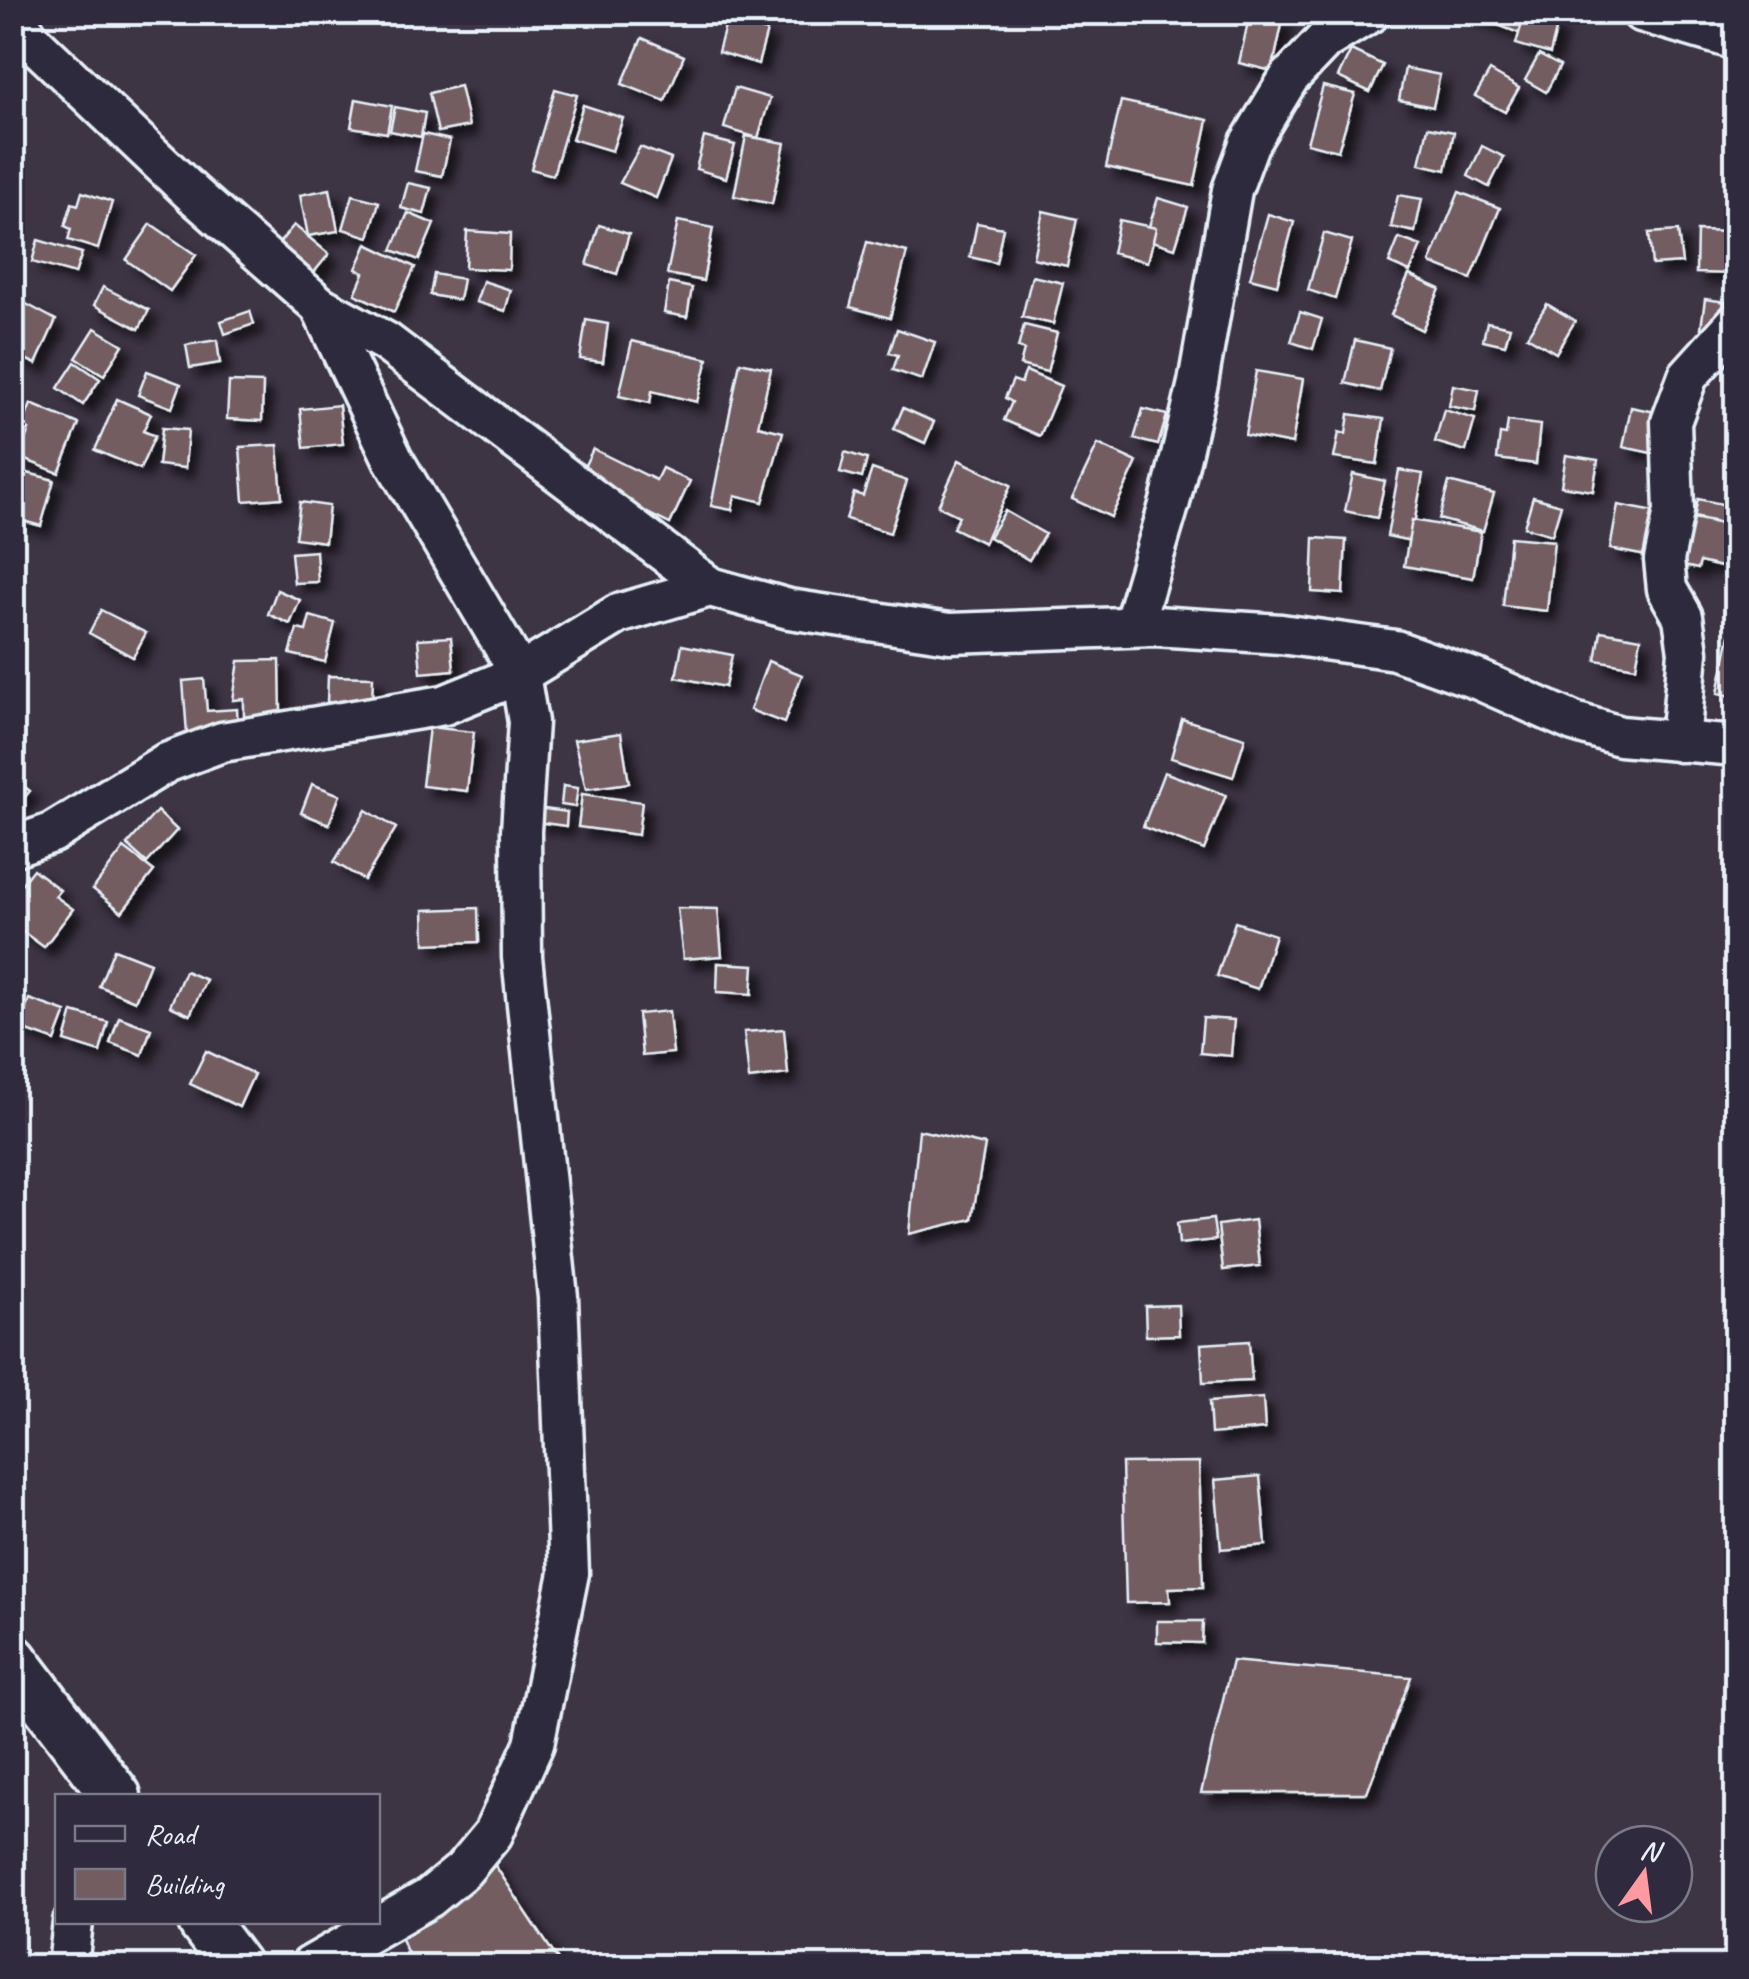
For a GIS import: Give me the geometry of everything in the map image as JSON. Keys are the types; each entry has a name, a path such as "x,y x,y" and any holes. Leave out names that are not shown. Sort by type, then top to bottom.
{"street":[{"path":"1641,12 1736,40"},
{"path":"12,14 31,40 194,196 320,306 386,342 710,587 789,608 950,633 1132,626 1281,634 1395,650 1480,680 1574,722 1620,736 1736,746"},
{"path":"1132,626 1170,502 1198,383 1232,190 1248,144 1288,78 1324,40 1358,14"},
{"path":"310,1966 429,1898 463,1870 493,1834 534,1744 569,1573 558,1297 522,958 520,831 528,722 520,674 392,459 320,306"},
{"path":"1680,742 1688,652 1683,616 1667,589 1664,560 1674,511 1671,422 1688,376 1736,322"},
{"path":"12,847 52,833 166,763 222,742 444,704 520,674 618,614 710,587"},
{"path":"12,1658 114,1794"},
{"path":"68,1966 73,1924"},
{"path":"204,1924 236,1966"}],"building":[{"path":"1464,12 1530,12 1521,34"},
{"path":"1250,13 1283,20 1272,71 1239,63"},
{"path":"1524,16 1557,26 1550,54 1516,44"},
{"path":"727,19 767,31 758,64 718,52"},
{"path":"642,38 684,56 665,101 622,84"},
{"path":"1351,50 1383,65 1370,92 1338,77"},
{"path":"1539,55 1560,66 1546,92 1525,80"},
{"path":"1405,68 1440,75 1433,107 1399,100"},
{"path":"1490,71 1519,88 1505,112 1475,96"},
{"path":"460,86 469,126 438,132 429,93"},
{"path":"1323,86 1355,94 1338,151 1307,143"},
{"path":"735,88 770,98 758,138 724,128"},
{"path":"555,89 577,95 553,175 531,169"},
{"path":"356,99 392,106 387,133 351,127"},
{"path":"1121,101 1208,120 1194,186 1106,167"},
{"path":"583,105 623,118 612,151 572,139"},
{"path":"395,107 425,113 421,137 390,131"},
{"path":"1428,127 1454,132 1446,170 1420,164"},
{"path":"423,134 450,140 442,176 415,171"},
{"path":"746,136 785,143 772,204 734,196"},
{"path":"704,137 735,145 726,178 696,169"},
{"path":"1482,146 1504,157 1489,187 1468,176"},
{"path":"640,147 671,159 656,198 620,183"},
{"path":"408,183 431,188 424,214 401,208"},
{"path":"330,189 338,231 308,236 300,195"},
{"path":"82,192 112,202 98,249 68,240 71,229 65,226 72,203 78,205"},
{"path":"1459,192 1500,208 1471,279 1430,263"},
{"path":"353,195 379,202 369,237 343,229"},
{"path":"1398,195 1422,199 1415,232 1391,227"},
{"path":"1158,198 1188,207 1175,248 1145,239"},
{"path":"1043,211 1077,219 1067,266 1033,258"},
{"path":"408,213 434,224 419,260 392,250"},
{"path":"1268,214 1294,222 1277,285 1250,278"},
{"path":"1119,220 1156,228 1148,262 1112,253"},
{"path":"678,221 713,228 703,281 667,274"},
{"path":"977,223 1003,228 996,263 970,257"},
{"path":"151,224 196,255 170,291 126,260"},
{"path":"294,225 329,254 311,276 276,247"},
{"path":"599,225 629,234 617,274 587,265"},
{"path":"467,231 510,234 509,270 465,268"},
{"path":"1678,231 1682,263 1652,265 1649,233"},
{"path":"1697,231 1734,232 1736,274 1696,273"},
{"path":"1324,233 1352,241 1335,299 1308,290"},
{"path":"1399,238 1421,246 1410,272 1389,263"},
{"path":"38,240 82,253 75,274 32,262"},
{"path":"867,242 907,252 890,318 850,307"},
{"path":"367,244 415,267 394,312 355,294 364,273 356,269"},
{"path":"434,274 463,279 459,300 430,295"},
{"path":"1409,275 1440,289 1422,330 1391,315"},
{"path":"1032,276 1063,283 1053,324 1022,317"},
{"path":"483,281 511,290 505,311 476,302"},
{"path":"669,283 692,288 687,317 664,313"},
{"path":"103,287 149,310 139,329 94,305"},
{"path":"17,299 56,320 36,364 12,353 12,309"},
{"path":"1705,299 1734,303 1730,332 1701,328"},
{"path":"1547,304 1575,321 1556,353 1527,336"},
{"path":"250,311 254,324 225,334 221,321"},
{"path":"1300,312 1322,319 1313,349 1291,342"},
{"path":"586,320 608,324 603,362 580,359"},
{"path":"1487,322 1510,327 1505,345 1483,340"},
{"path":"1024,325 1057,333 1047,372 1020,365 1024,350 1018,348"},
{"path":"95,328 123,345 104,375 76,358"},
{"path":"897,329 935,342 922,380 893,370 898,355 889,353"},
{"path":"217,340 220,363 190,368 186,345"},
{"path":"1355,340 1390,348 1380,391 1345,383"},
{"path":"632,341 708,359 697,402 652,391 650,403 619,396"},
{"path":"75,362 100,379 83,405 58,388"},
{"path":"740,362 771,369 758,426 783,432 763,502 735,495 732,510 711,506"},
{"path":"147,371 181,384 172,408 138,395"},
{"path":"1026,371 1061,386 1040,436 1004,420 1012,402 1005,398 1013,380 1021,383"},
{"path":"1256,371 1303,379 1292,444 1245,435"},
{"path":"229,382 263,383 262,421 227,419"},
{"path":"1453,385 1479,390 1475,411 1449,406"},
{"path":"117,399 151,414 143,431 155,436 140,469 95,450"},
{"path":"31,404 79,424 59,473 18,457 29,430 22,427"},
{"path":"339,405 343,444 304,448 300,409"},
{"path":"1631,407 1665,414 1656,454 1623,447"},
{"path":"903,408 934,422 925,443 894,429"},
{"path":"1143,409 1167,415 1158,445 1134,439"},
{"path":"1444,410 1475,419 1466,451 1435,442"},
{"path":"1349,414 1384,419 1377,464 1334,458 1339,432 1346,434"},
{"path":"1508,421 1540,425 1536,464 1497,459 1500,434 1506,435"},
{"path":"162,428 188,430 185,468 158,465"},
{"path":"1098,444 1137,462 1111,517 1072,499"},
{"path":"278,445 282,498 244,501 240,447"},
{"path":"593,449 656,480 662,468 690,481 670,524 578,479"},
{"path":"845,452 867,459 862,478 840,472"},
{"path":"1566,455 1598,460 1593,491 1561,486"},
{"path":"959,460 1011,485 984,543 953,528 959,516 938,506"},
{"path":"872,469 907,481 890,533 846,519 854,493 863,496"},
{"path":"16,470 54,480 41,526 12,518"},
{"path":"1399,470 1423,474 1411,541 1387,536"},
{"path":"1353,474 1385,481 1377,518 1345,511"},
{"path":"1449,482 1494,494 1483,531 1439,519"},
{"path":"1533,497 1561,505 1552,535 1524,527"},
{"path":"1698,499 1736,507 1736,526 1694,517"},
{"path":"300,502 329,506 325,542 295,538"},
{"path":"1618,505 1655,512 1646,556 1610,549"},
{"path":"1005,511 1045,534 1029,560 989,537"},
{"path":"1689,517 1736,527 1736,580 1723,577 1725,568 1700,562 1698,569 1679,565"},
{"path":"1412,520 1481,532 1473,578 1404,566"},
{"path":"1510,537 1554,541 1547,611 1503,606"},
{"path":"1314,538 1346,540 1343,594 1312,592"},
{"path":"316,551 318,582 294,583 291,553"},
{"path":"277,590 300,600 290,624 268,614"},
{"path":"101,610 146,633 133,657 89,633"},
{"path":"1736,611 1736,697 1718,693"},
{"path":"310,616 335,623 325,662 290,654 297,629 306,631"},
{"path":"1601,631 1641,638 1636,667 1596,660"},
{"path":"451,637 454,670 421,673 418,639"},
{"path":"682,645 732,655 725,687 676,677"},
{"path":"280,660 281,715 244,717 244,699 233,700 239,661"},
{"path":"768,661 802,675 784,723 750,710"},
{"path":"328,676 373,677 372,704 327,702"},
{"path":"204,679 207,711 237,709 238,730 187,734 183,681"},
{"path":"1182,719 1245,738 1233,777 1171,758"},
{"path":"429,727 474,732 467,791 422,786"},
{"path":"621,733 629,783 586,789 574,740"},
{"path":"1164,772 1226,795 1204,850 1143,827"},
{"path":"12,777 30,791 12,812"},
{"path":"312,784 340,795 329,824 301,813"},
{"path":"563,786 578,788 575,807 561,805"},
{"path":"582,794 642,802 638,835 578,827"},
{"path":"537,808 567,812 566,826 536,822"},
{"path":"366,810 396,828 364,880 334,862"},
{"path":"157,811 177,830 147,863 127,845"},
{"path":"124,848 154,871 122,912 93,889"},
{"path":"33,869 60,890 55,896 73,909 44,947 12,924 12,896"},
{"path":"478,908 479,942 425,944 424,910"},
{"path":"677,908 718,909 722,956 683,959"},
{"path":"1235,922 1275,935 1258,989 1217,976"},
{"path":"114,949 150,963 135,1001 99,986"},
{"path":"718,963 754,965 752,994 717,992"},
{"path":"185,971 206,980 190,1015 170,1006"},
{"path":"29,999 66,1012 55,1041 19,1028"},
{"path":"669,1011 673,1053 642,1056 638,1014"},
{"path":"73,1012 108,1022 100,1052 65,1041"},
{"path":"119,1017 151,1029 142,1055 110,1043"},
{"path":"1203,1018 1234,1020 1231,1056 1200,1053"},
{"path":"784,1029 788,1074 749,1079 744,1032"},
{"path":"206,1051 254,1074 239,1107 190,1084"},
{"path":"919,1130 985,1145 972,1219 909,1234"},
{"path":"1213,1219 1216,1240 1179,1244 1177,1223"},
{"path":"1255,1220 1260,1266 1223,1270 1218,1225"},
{"path":"1178,1305 1179,1335 1146,1336 1145,1306"},
{"path":"1249,1341 1252,1381 1203,1383 1201,1344"},
{"path":"1263,1398 1265,1429 1211,1434 1209,1402"},
{"path":"1199,1462 1203,1587 1169,1588 1170,1602 1126,1603 1122,1463"},
{"path":"1260,1476 1266,1545 1221,1549 1215,1480"},
{"path":"1157,1621 1203,1621 1202,1643 1157,1642"},
{"path":"1232,1661 1411,1677 1367,1793 1201,1793"},
{"path":"490,1858 562,1966 414,1966 400,1937"}]}
